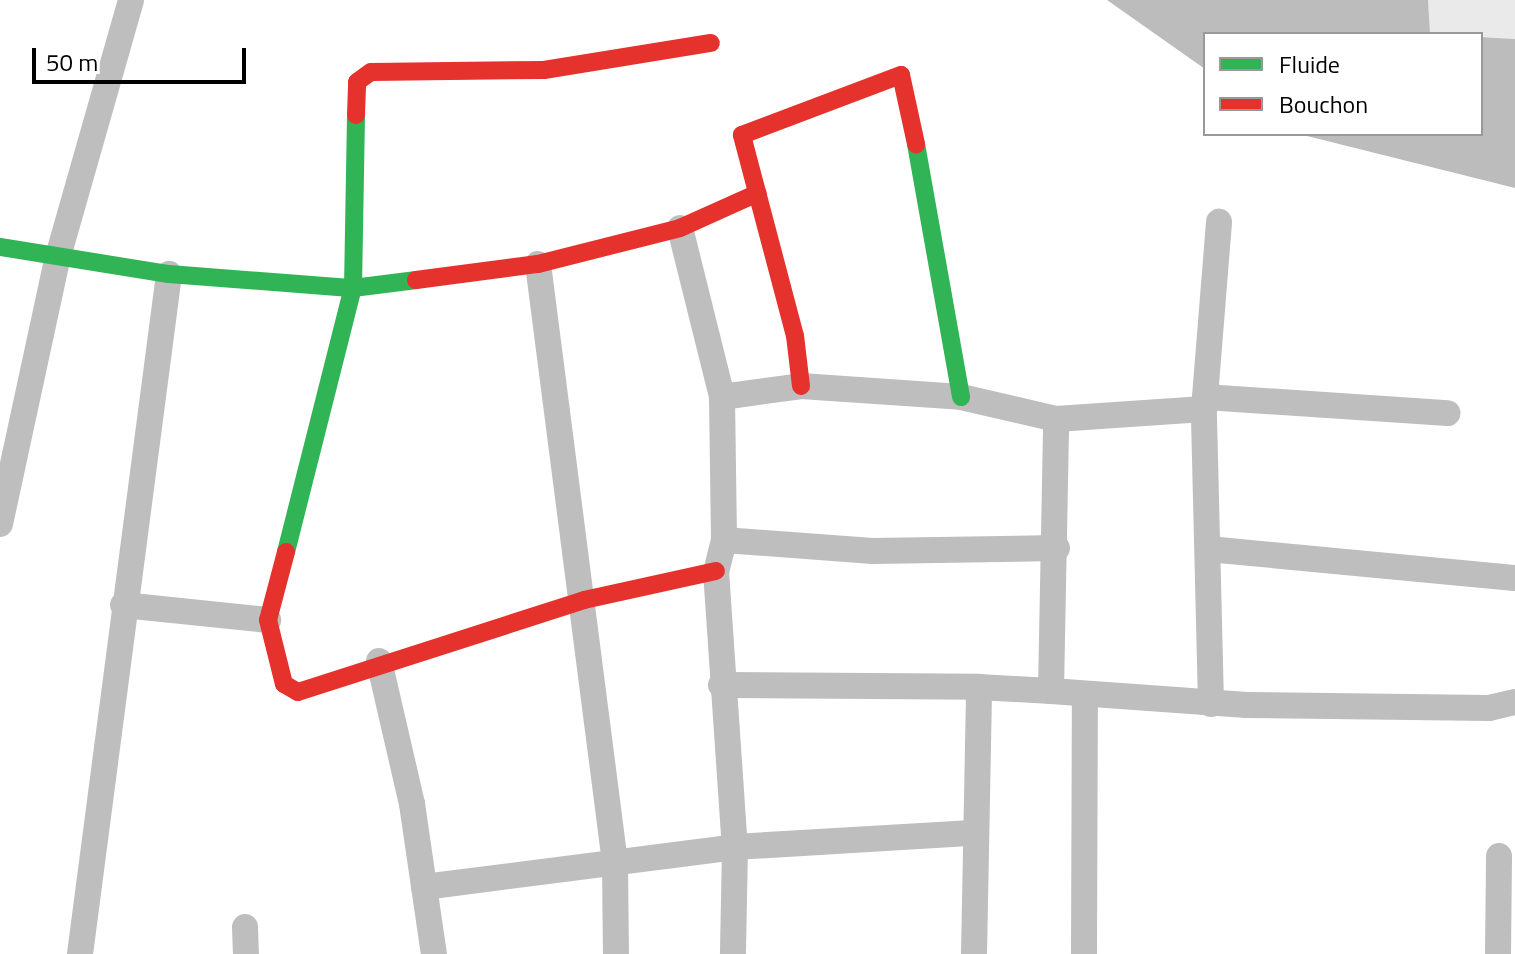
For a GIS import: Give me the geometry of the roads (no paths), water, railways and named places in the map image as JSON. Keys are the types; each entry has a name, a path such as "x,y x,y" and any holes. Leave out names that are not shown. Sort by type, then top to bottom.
{"street":[{"path":"0,524 57,260 131,0"},
{"path":"711,43 544,70 371,72 357,82 354,106 353,288 268,620 289,690 584,600 716,571"},
{"path":"801,386 742,135 901,75 943,268 961,397"},
{"path":"0,247 57,260 169,274 353,288 538,264 680,228 758,193"},
{"path":"1211,704 1205,403 1219,222"},
{"path":"680,228 722,397 724,540 716,571 721,685 735,847 733,954"},
{"path":"538,264 584,600 615,863 616,954"},
{"path":"80,954 123,605 169,274"},
{"path":"722,397 801,386 961,397 1056,419 1205,403 1447,413"},
{"path":"1051,691 1057,548 1056,419"},
{"path":"724,540 873,551 1057,548"},
{"path":"1208,549 1515,578"},
{"path":"123,605 268,620"},
{"path":"379,661 424,887 434,954"},
{"path":"721,685 979,687 1211,704 1489,708 1515,702"},
{"path":"974,954 973,833 979,687"},
{"path":"1084,954 1085,694"},
{"path":"424,887 735,847 973,833"},
{"path":"1498,954 1499,856"},
{"path":"245,927 246,954"}]}
